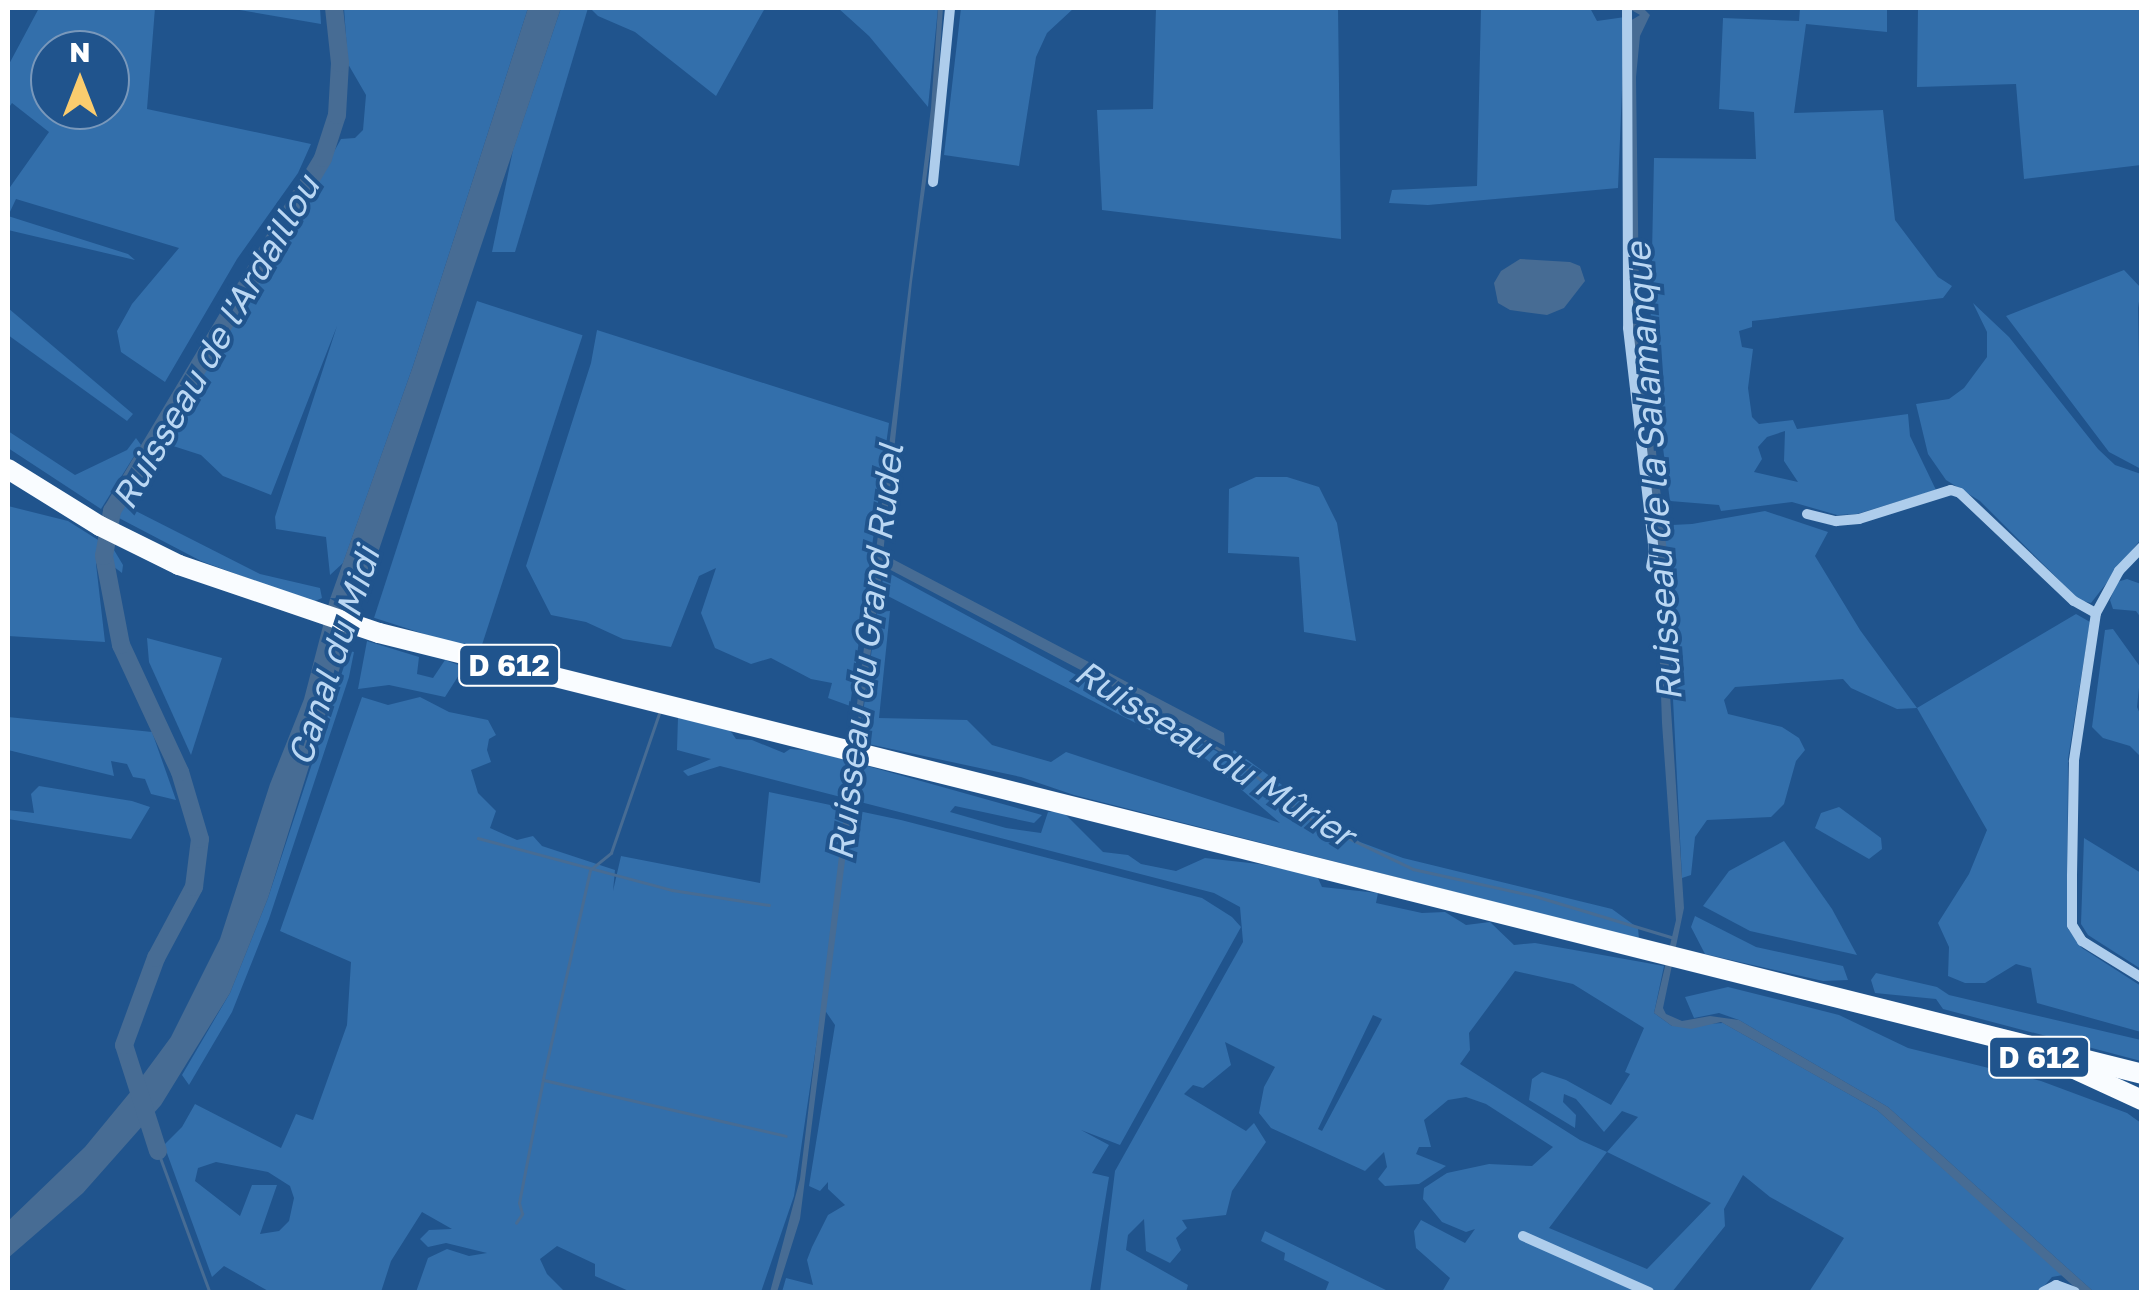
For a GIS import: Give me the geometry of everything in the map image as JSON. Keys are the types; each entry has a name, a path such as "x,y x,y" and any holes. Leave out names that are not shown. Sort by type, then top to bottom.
{"highway":[{"name":"D 612","path":"8,466 100,523"},
{"name":"D 612","path":"8,480 221,581 379,633 1932,1022 2142,1071"},
{"name":"D 612","path":"1932,1022 2091,1074 2142,1100"}],"street":[{"path":"933,182 950,8"},
{"path":"1627,8 1628,328 1654,552 1650,567"},
{"path":"1807,514 1836,521 1859,519 1951,490 1960,493 2074,601 2096,614"},
{"path":"2142,547 2112,582 2096,614 2074,761 2072,925 2082,942 2142,978"},
{"path":"1523,1236 1648,1292"},
{"path":"2043,1292 2056,1285 2075,1292"}],"shaded area":[{"path":"39,8 155,8 147,109 311,144 298,173 237,259 165,382 121,352 117,331 132,304 179,248 16,199 8,216 8,190 49,132 46,130 130,130 130,30 30,30 30,117 12,103 8,109 8,66"},
{"path":"228,8 320,8 321,24"},
{"path":"344,8 528,8 413,366 343,563 330,575 326,537 276,529 275,517 337,326 271,495 223,476 201,455 170,445 161,434 209,350 275,258 341,139 355,138 363,130 366,95 348,64"},
{"path":"561,8 588,8 515,252 492,252 513,150"},
{"path":"590,8 765,8 716,96 635,32 598,16"},
{"path":"838,8 938,8 928,107 869,36"},
{"path":"961,8 1074,8 1047,33 1036,57 1019,166 944,155"},
{"path":"1156,8 1338,8 1341,239 1102,210 1097,110 1153,109"},
{"path":"1481,8 1590,8 1597,21 1625,17 1618,188 1428,205 1389,203 1392,190 1477,186"},
{"path":"1800,8 1887,8 1887,32 1806,24 1794,113 1883,110 1895,220 1938,277 1952,286 1943,298 1752,321 1752,327 1739,331 1742,347 1753,349 1748,388 1752,417 1759,424 1793,420 1797,429 1908,414 1910,436 1936,490 1857,514 1837,515 1792,502 1721,511 1719,505 1670,501 1650,349 1654,158 1756,159 1754,112 1719,109 1723,18 1799,21","holes":["1785,431 1784,461 1798,482 1754,472 1762,459 1758,447 1767,437"]},
{"path":"1918,8 2141,8 2141,165 2024,179 2016,84 1917,87"},
{"path":"8,216 128,254 135,260 8,230"},
{"path":"2124,270 2141,288 2141,469 2109,452 2006,316"},
{"path":"477,301 583,335 480,652 374,618"},
{"path":"1973,303 2009,337 2098,449 2115,465 2141,474 2141,539 2091,603 2079,600 1980,501 1946,480 1928,454 1916,404 1949,399 1964,388 1987,357 1987,332"},
{"path":"8,308 133,414 127,421 8,335"},
{"path":"597,330 889,423 850,706 828,698 832,683 811,679 771,658 751,664 715,648 701,613 716,568 699,576 671,647 623,639 586,622 551,615 526,566 591,363"},
{"path":"8,431 75,475 127,450 136,438 141,445 101,509 8,448"},
{"path":"1256,477 1287,477 1319,487 1337,523 1356,641 1304,632 1299,557 1228,553 1229,489"},
{"path":"122,504 260,574 320,588 322,598 313,602 201,561 117,517"},
{"path":"8,506 68,521 114,550 123,565 122,573 101,557 96,564 105,642 8,636"},
{"path":"1765,511 1828,532 1815,556 1860,630 1917,708 1897,709 1851,688 1843,679 1735,687 1724,700 1728,714 1782,727 1799,738 1805,750 1796,761 1784,804 1771,817 1707,820 1695,837 1691,875 1682,878 1664,520 1672,525 1692,524"},
{"path":"885,571 1229,758 1234,750 1360,842 1403,858 1612,909 1638,928 1639,939 1074,795 1021,777 859,742 877,612 890,611 879,718 967,720 992,745 1051,762 1066,752 1280,823 1206,759 880,592"},
{"path":"2127,579 2141,584 2141,618 2136,611 2113,609 2110,600 2117,582"},
{"path":"2076,614 2090,622 2068,759 2067,927 2082,948 2141,986 2141,1032 2037,1003 2031,968 2016,964 1985,983 1965,983 1948,976 1949,947 1938,923 1969,874 1987,830 1917,708"},
{"path":"2113,629 2141,668 2137,707 2141,716 2141,757 2130,746 2103,738 2092,727 2105,630"},
{"path":"147,638 222,658 191,755 149,662"},
{"path":"367,641 419,657 417,674 433,678 445,660 464,667 445,697 389,685 358,689"},
{"path":"349,651 354,652 349,677 269,919 232,1012 189,1085 182,1075 230,993 268,898"},
{"path":"362,697 388,705 420,697 449,712 488,720 496,735 489,739 491,762 471,770 478,793 496,811 490,828 517,840 533,836 542,846 615,870 613,891 621,856 760,883 769,792 901,820 1202,898 1241,927 1120,1145 1081,1130 1109,1145 1092,1173 1109,1177 1090,1292 782,1292 786,1278 813,1285 807,1260 812,1247 828,1215 845,1205 828,1189 828,1182 820,1191 809,1186 835,1025 822,1006 794,1196 761,1292 631,1292 595,1276 595,1264 557,1246 540,1259 547,1274 565,1292 416,1292 428,1258 447,1249 469,1256 487,1253 446,1243 428,1247 420,1239 429,1230 452,1229 422,1212 391,1261 381,1292 270,1292 224,1266 212,1277 164,1145 182,1127 195,1104 281,1148 296,1114 313,1120 347,1025 351,962 280,931","holes":["216,1162 268,1172 290,1186 294,1198 289,1221 279,1231 260,1234 277,1185 252,1185 240,1216 195,1181 198,1168"]},
{"path":"8,717 152,732 176,800 151,794 145,779 133,777 127,764 111,761 114,776 8,750"},
{"path":"678,717 729,729 736,739 752,740 784,753 790,749 814,751 1042,815 1034,823 955,806 950,812 1006,828 1041,833 1048,812 1062,811 1103,852 1128,855 1141,864 1176,871 1205,858 1259,864 1317,876 1322,887 1378,893 1376,903 1422,913 1445,912 1466,925 1490,922 1514,945 1535,943 1664,966 1654,1013 1672,1026 1723,1023 1877,1110 2063,1275 2052,1277 2039,1292 1809,1292 1844,1238 1770,1197 1743,1175 1724,1209 1725,1226 1672,1292 1442,1292 1450,1278 1416,1248 1414,1231 1421,1220 1465,1243 1475,1229 1466,1232 1442,1222 1423,1199 1424,1188 1447,1173 1489,1164 1532,1166 1553,1147 1486,1104 1466,1097 1448,1100 1424,1120 1431,1147 1419,1147 1416,1154 1446,1166 1419,1184 1385,1186 1378,1179 1387,1167 1384,1152 1365,1171 1271,1128 1259,1113 1264,1087 1275,1067 1225,1042 1231,1065 1203,1088 1193,1085 1184,1094 1246,1131 1254,1123 1266,1142 1232,1191 1226,1215 1182,1220 1187,1228 1176,1238 1181,1250 1170,1263 1146,1251 1144,1219 1128,1235 1126,1250 1188,1285 1186,1292 1100,1292 1115,1171 1243,942 1240,907 1214,893 720,766 688,776 683,771 711,759 677,750","holes":["1515,971 1573,984 1644,1028 1625,1072 1630,1074 1611,1105 1566,1080 1542,1072 1532,1079 1529,1100 1575,1128 1576,1115 1563,1102 1564,1094 1576,1099 1604,1132 1622,1111 1638,1117 1607,1152 1580,1140 1460,1064 1470,1050 1469,1033","1373,1015 1382,1019 1322,1131 1318,1129","1607,1152 1711,1203 1647,1269 1549,1228"]},
{"path":"39,786 150,807 131,839 8,819 8,810 34,813 31,794"},
{"path":"1839,807 1881,838 1882,849 1869,859 1815,828 1821,813"},
{"path":"2084,838 2141,873 2141,969 2088,935 2081,924"},
{"path":"1784,841 1832,909 1857,955 1750,931 1703,906 1729,871"},
{"path":"1695,916 1756,947 1843,966 1848,980 1823,981 1705,954 1691,927"},
{"path":"1876,973 1937,987 1949,995 2141,1040 2141,1061 1943,1009 1936,999 1875,993 1871,980"},
{"path":"1728,987 1839,1015 1908,1048 2041,1081 2127,1113 2141,1123 2141,1292 2094,1292 1888,1107 1739,1020 1719,1013 1694,1018 1685,997"},
{"path":"1265,1231 1390,1292 1325,1292 1329,1282 1284,1260 1285,1253 1261,1241"}],"water":[{"name":"Canal du Midi","path":"528,8 561,8 347,645 268,898 230,993 161,1105 83,1193 8,1258 8,1221 85,1147 132,1090 171,1037 220,939 270,784 304,699 330,599 413,366"},
{"path":"938,8 943,8 936,109 912,282 883,554 1224,733 1225,746 883,566 862,714 856,712 931,108"},
{"name":"Ruisseau de la Salamanque","path":"1628,8 1643,8 1650,15 1640,36 1636,77 1639,295 1667,553 1669,679 1684,908 1663,1008 1666,1014 1682,1021 1710,1016 1739,1020 1888,1107 2094,1292 2080,1292 1877,1110 1721,1022 1691,1029 1672,1026 1654,1013 1676,920 1662,723 1656,552 1631,346 1630,21 1640,15"},
{"path":"1520,259 1570,262 1580,266 1585,281 1564,308 1547,315 1510,310 1498,303 1494,283 1501,271"},
{"path":"845,806 851,807 851,813 800,1219 777,1292 770,1292 800,1179"}],"waterway":[{"name":"Ruisseau de l'Ardaillou","path":"158,1151 124,1045 156,958 194,887 200,839 180,772 121,645 104,556 112,511 323,158 337,115 340,63 334,8"},
{"name":"Ruisseau du Mûrier","path":"1119,688 1232,757 1313,821 1413,869 1535,896 1674,938"},
{"path":"516,1223 522,1214 519,1203 543,1079 590,870 611,853 660,711"},
{"name":"Ruisseau du Grand Rudel","path":"856,741 860,714"},
{"name":"Ruisseau du Grand Rudel","path":"848,805 854,759"},
{"path":"478,838 672,890 769,905"},
{"path":"544,1080 786,1136"},
{"name":"Ruisseau de l'Ardaillou","path":"158,1151 210,1292"}]}
